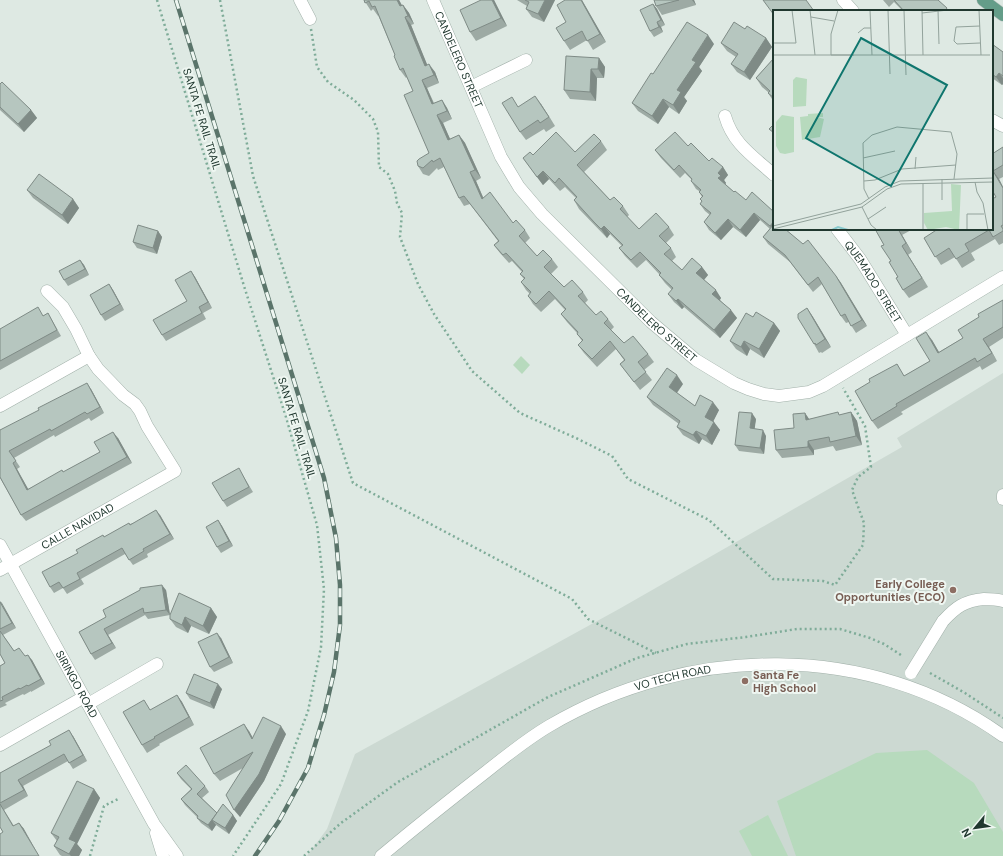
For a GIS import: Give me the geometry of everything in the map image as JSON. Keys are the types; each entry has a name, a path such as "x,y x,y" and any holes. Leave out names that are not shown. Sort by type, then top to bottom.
{"main road":[{"path":"983,0 1003,15"}],"street":[{"path":"300,0 310,19"},
{"name":"CANDELERO STREET","path":"433,0 501,157 526,196 542,214 651,322 696,360 734,383 764,394 779,396 809,392 837,378 1003,276"},
{"path":"843,0 852,10"},
{"path":"471,87 526,60"},
{"path":"725,116 729,129 737,142 773,174"},
{"path":"993,121 1003,126"},
{"name":"QUEMADO STREET","path":"838,230 860,259 907,335"},
{"path":"0,406 89,356 63,307 47,291"},
{"name":"CALLE NAVIDAD","path":"5,567 175,472 135,404 123,395 98,369 89,356"},
{"name":"SIRINGO ROAD","path":"0,545 5,567 86,701 154,824 177,856"},
{"path":"901,685 911,673 943,621 952,611 962,604 972,600 997,599 1003,601"},
{"path":"0,745 157,664"},
{"name":"VO TECH ROAD","path":"381,856 457,794 548,727 578,711 629,688 668,677 705,669 725,666 766,664 804,665 876,676 933,697 984,722 1003,736"},
{"name":"SIRINGO ROAD","path":"154,824 163,856"}],"path":[{"name":"SANTA FE RAIL TRAIL","path":"157,0 244,286 288,424 317,525 324,589 321,647 308,712 281,784 233,856"},
{"path":"220,0 253,176 353,483 572,599 588,618 656,653"},
{"path":"310,19 317,67 328,82 354,100 373,119 378,132 379,167 388,174 395,191 397,203 402,213 400,237 418,284 434,314 472,371 520,413 612,456 628,478 709,520 773,579 823,581 835,585 862,545 864,523 852,490 858,477 871,467 865,426 837,378"},
{"path":"930,673 965,693 1003,718"},
{"path":"90,856 104,806 120,798"}],"shaded area":[{"name":"Santa Fe High School","path":"1003,373 1003,856 307,856 327,829 355,754 619,609 902,447 897,438"}],"green space":[{"path":"521,356 530,365 522,374 513,365"},
{"path":"927,750 974,783 1003,832 1003,856 796,856 777,801 876,753"},
{"path":"768,815 788,856 752,856 739,831"}],"building":[{"path":"364,0 397,0 400,6 403,5 408,16 405,17 425,66 429,64 434,75 422,80 432,104 442,100 447,111 437,115 448,140 459,135 475,170 470,172 482,199 490,192 513,223 516,220 525,230 519,236 537,256 543,250 552,259 544,267 564,287 572,280 583,292 578,296 596,315 601,311 608,319 604,323 624,343 633,336 648,354 638,362 646,372 634,382 620,364 625,360 610,341 592,359 578,345 583,340 577,334 578,332 561,314 566,309 549,291 536,304 528,296 531,292 521,282 525,278 520,274 523,271 506,253 503,255 494,245 499,241 464,196 459,198 440,158 433,162 432,160 423,168 418,166 417,161 429,153 404,95 413,91 403,68 400,70 375,6 372,7 369,1 365,3"},
{"path":"481,0 492,0 501,18 470,32 460,10"},
{"path":"525,0 545,0 538,14 526,9 529,2"},
{"path":"565,0 581,0 600,34 587,41 582,31 564,41 556,28 566,22 557,5"},
{"path":"654,0 679,0 656,6"},
{"path":"763,0 806,0 813,10 773,10 773,14"},
{"path":"894,0 938,0 947,8 946,10 903,10"},
{"path":"653,4 661,20 657,22 659,27 650,31 640,10"},
{"path":"687,22 708,35 692,60 696,62 677,90 681,92 673,105 663,99 652,116 632,103"},
{"path":"734,22 745,29 747,26 766,38 744,72 731,64 738,54 721,43"},
{"path":"993,45 1003,52 1003,76 999,73 996,77 993,75"},
{"path":"566,56 599,58 598,69 591,69 590,92 564,90"},
{"path":"773,59 773,97 768,93 770,91 756,78"},
{"path":"2,82 31,110 18,124 0,107 0,84"},
{"path":"535,96 549,117 540,123 538,120 520,132 502,103 512,97 518,107"},
{"path":"773,125 773,132 769,129"},
{"path":"556,132 575,152 594,134 601,141 577,165 610,200 614,197 623,206 620,209 639,229 656,213 669,227 659,236 671,248 664,254 682,270 692,258 702,267 696,273 716,290 712,294 731,310 714,330 678,299 676,301 668,294 673,288 659,275 661,273 640,252 631,260 619,248 623,245 604,226 601,229 594,222 574,200 577,197 559,178 555,183 543,171 537,177 523,158 530,152 533,155"},
{"path":"675,132 688,146 691,143 709,161 712,158 723,167 718,173 721,176 718,178 734,192 735,191 746,200 752,192 773,211 773,222 770,226 754,213 740,230 728,219 715,233 704,222 711,213 700,204 702,201 700,199 703,196 699,192 701,190 691,181 692,179 679,165 674,170 655,150"},
{"path":"1003,147 1003,165 993,171 993,153"},
{"path":"993,171 1003,188 1003,225 1001,226 1003,231 993,237 989,230 993,230 993,198 996,197 993,192"},
{"path":"39,174 73,199 62,215 27,190"},
{"path":"138,225 158,231 153,248 133,242"},
{"path":"773,225 773,230 786,230 803,244 808,240 836,276 862,320 851,326 845,314 841,316 818,277 808,285 785,255 763,237"},
{"path":"876,230 899,230 906,243 902,246 922,278 903,290 896,278 898,277 889,262 891,261 881,246 884,245"},
{"path":"936,230 989,230 965,244 969,251 956,259 949,248 935,257 924,238"},
{"path":"80,260 85,269 64,280 59,271"},
{"path":"191,271 208,302 199,307 202,313 162,335 153,320 187,301 175,280"},
{"path":"109,284 120,304 101,315 90,295"},
{"path":"1003,300 1003,327 983,339 992,353 977,362 975,358 896,404 897,406 872,421 855,391 870,382 869,379 897,364 904,376 930,361 916,338 926,332 938,353 963,338 958,330 979,317 978,314"},
{"path":"38,307 43,316 48,313 57,330 0,361 0,329"},
{"path":"807,308 825,339 816,345 798,318 798,314"},
{"path":"756,312 774,323 759,349 744,341 741,347 730,341 746,313 753,317"},
{"path":"667,368 677,375 669,387 695,406 700,395 713,402 705,417 714,422 706,436 696,431 693,435 677,427 680,421 647,397"},
{"path":"87,383 100,407 87,414 85,412 51,431 50,429 9,451 16,461 13,463 27,490 62,470 63,472 100,452 94,442 113,432 127,457 21,515 0,477 0,430 39,410 38,408"},
{"path":"739,412 752,413 750,428 763,430 760,448 735,445"},
{"path":"838,412 839,415 851,412 856,436 830,442 829,437 808,441 808,447 776,450 774,430 794,428 793,414 805,413 806,420"},
{"path":"239,468 249,487 223,501 212,483"},
{"path":"156,510 170,534 143,549 144,551 129,560 122,548 77,573 80,579 63,588 59,582 50,587 42,572 78,553 76,550 103,535 104,537 129,523 130,525"},
{"path":"218,520 229,541 217,547 206,527"},
{"path":"162,585 166,610 144,613 143,608 104,629 112,643 91,654 79,632 106,617 103,610 140,590 140,588"},
{"path":"179,593 211,608 203,626 185,617 182,625 170,619 170,615"},
{"path":"0,602 12,623 0,629"},
{"path":"0,631 14,651 19,648 25,656 28,655 41,679 2,697 3,700 0,701 0,666 5,663 0,654"},
{"path":"217,633 229,657 210,667 198,642"},
{"path":"194,674 218,684 210,703 186,693"},
{"path":"177,695 189,717 142,745 123,712 144,700 150,710"},
{"path":"263,717 281,726 259,774 234,810 226,795 253,752 214,774 200,748 244,724 252,739"},
{"path":"69,730 83,755 69,763 64,754 18,780 24,790 0,803 0,773 51,745 49,741"},
{"path":"186,765 205,786 197,794 217,813 208,825 197,818 198,816 181,799 192,789 177,773"},
{"path":"77,781 94,789 69,839 76,842 69,854 54,846 59,837 51,833"},
{"path":"0,804 13,826 19,823 39,856 0,856 0,834 3,832 0,827"},
{"path":"223,804 233,815 225,828 212,820"}],"railway":[{"path":"176,0 324,478 336,538 340,585 340,625 334,672 324,715 308,768 279,821 255,856"}],"place":[{"name":"Early College Opportunities (ECO)","path":"953,590"},
{"name":"Santa Fe High School","path":"745,681"}]}
